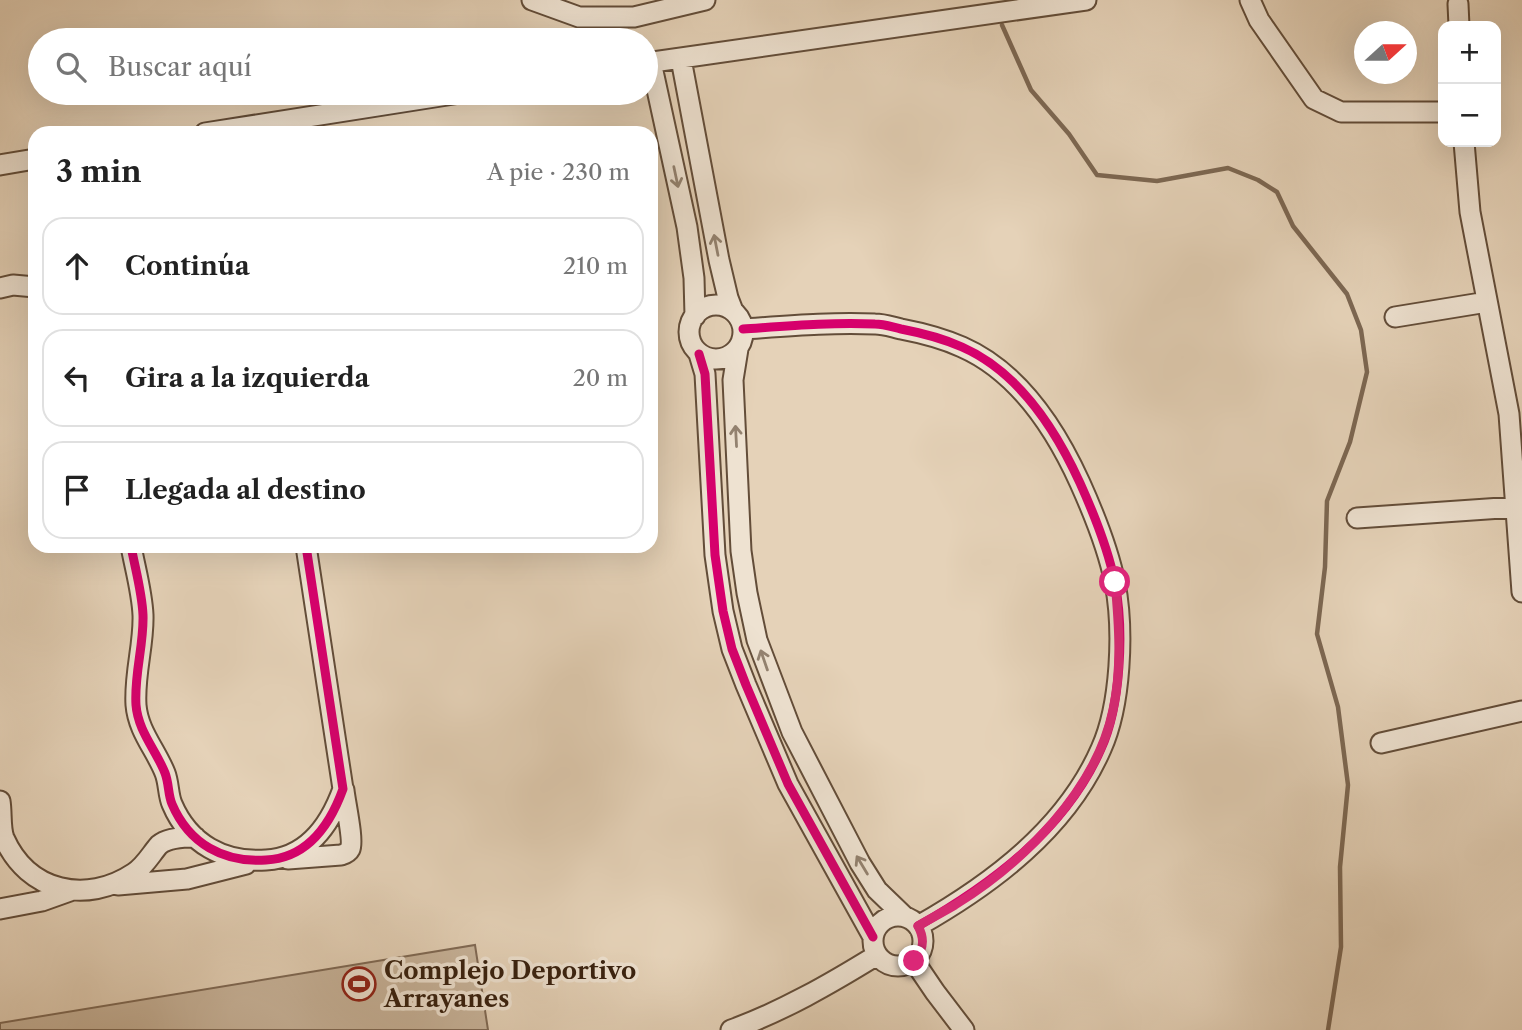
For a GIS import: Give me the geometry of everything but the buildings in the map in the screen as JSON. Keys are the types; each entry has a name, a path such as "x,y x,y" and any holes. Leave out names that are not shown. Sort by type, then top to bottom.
{"street":[{"path":"532,0 579,17 634,17 705,0"},
{"path":"658,61 1086,0"},
{"path":"1250,0 1259,20 1314,99 1341,112 1438,112"},
{"path":"1458,4 1459,21"},
{"path":"681,58 717,248 733,311"},
{"path":"250,126 384,105"},
{"path":"658,105 687,227 694,278 695,316"},
{"path":"1464,147 1470,212 1509,414 1522,592"},
{"path":"0,164 28,160"},
{"path":"0,288 28,286"},
{"path":"1395,317 1487,302"},
{"path":"713,305 727,307 733,311 743,329 733,380 741,551 757,640 792,732 860,863 877,890 912,921 923,940 919,955 906,965 890,965 883,961 788,784 733,649 723,611 715,555 705,374 699,354 691,342 689,328 700,310 713,305"},
{"path":"743,329 878,324 930,335 962,347 993,364 1023,391 1049,425 1068,457 1102,536 1115,582 1119,621 1113,711 1102,748 1080,786 1060,814 1027,849 992,879 956,904 912,921 898,916 885,919 875,930 875,946"},
{"path":"699,354 719,359 737,349"},
{"path":"1357,518 1516,507"},
{"path":"715,555 741,551"},
{"path":"132,553 143,613 141,653 136,677 136,707 143,731 165,774 171,802 181,823 212,851 230,858 254,861 341,855 351,847 307,553"},
{"path":"1381,743 1522,710"},
{"path":"769,741 792,732"},
{"path":"276,860 299,851 318,835 335,812 343,789"},
{"path":"0,801 2,840 20,865 49,886 71,891"},
{"path":"106,886 135,872 153,855 161,843 171,802"},
{"path":"161,843 182,837 195,837"},
{"path":"0,909 42,901 71,891 187,878 254,861"},
{"path":"0,867 20,865"},
{"path":"731,1030 762,1019 812,995 875,946"},
{"path":"914,961 964,1030"}],"shaded area":[{"name":"Complejo Deportivo Arrayanes","path":"475,945 488,1030 0,1030 0,1023"}],"waterway":[{"path":"1002,25 1031,90 1069,134 1097,175 1157,181 1228,168 1258,180 1277,192 1293,226 1347,294 1361,330 1367,372 1350,442 1327,501 1325,567 1317,634 1338,707 1348,785 1340,867 1341,947 1328,1030"}],"cycle path":[{"path":"743,329 882,324 939,338 982,358 1018,387 1047,422 1080,483 1109,557 1118,602 1120,645 1117,690 1108,731 1086,778 1068,804 1024,852 973,892 918,926"},
{"path":"699,354 705,374 715,555 732,649 788,784 873,937"},
{"path":"132,553 143,615 136,693 140,723 165,773 172,804 188,830 198,840 222,854 251,860 281,858 305,846 324,827 343,789 307,553"}],"place":[{"name":"Complejo Deportivo Arrayanes","path":"359,984"}],"route":[{"path":"914,961 922,948 923,940 918,926 992,879 1027,849 1060,814 1102,748 1113,711 1119,669 1119,621 1115,582"}]}
